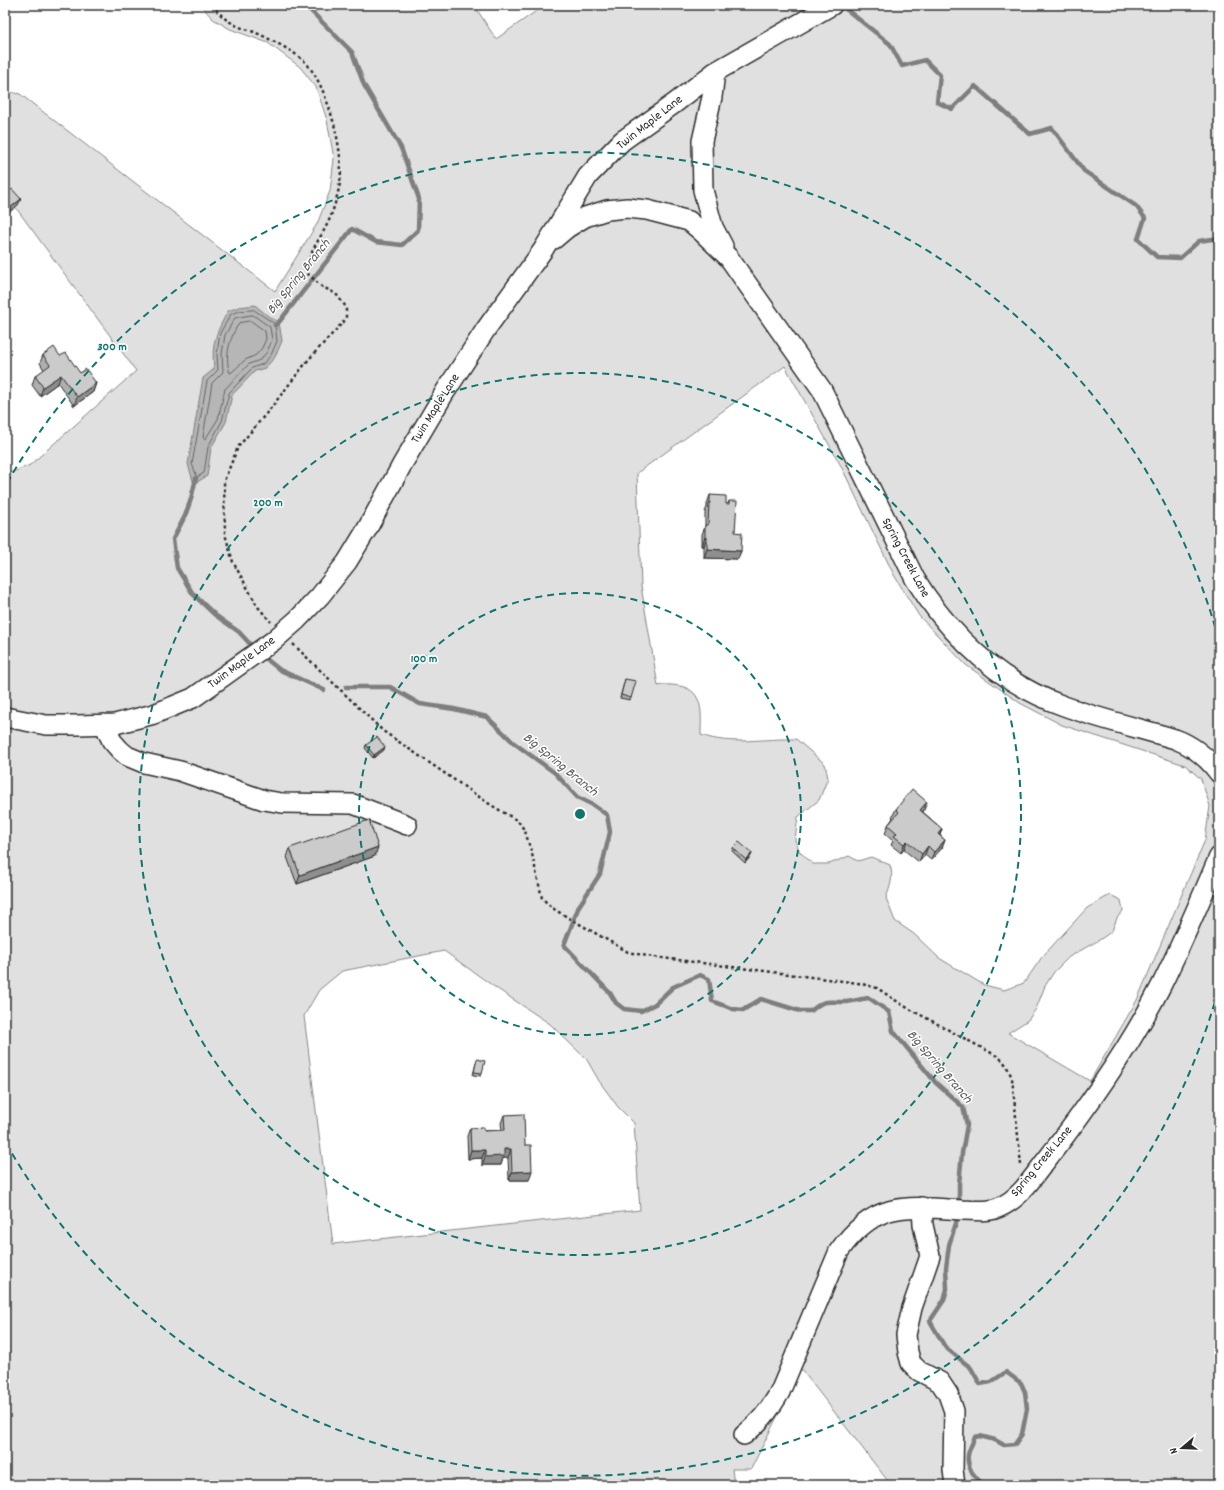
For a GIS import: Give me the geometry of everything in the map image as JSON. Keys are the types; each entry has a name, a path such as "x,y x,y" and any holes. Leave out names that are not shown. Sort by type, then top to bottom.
{"street":[{"name":"Twin Maple Lane","path":"5,716 46,725 115,724 154,714 193,698 246,662 282,634 320,596 347,562 445,392 486,329 543,250 588,176 622,141 715,72 832,5"},
{"name":"Spring Creek Lane","path":"715,72 712,98 702,141 703,190 713,227 729,258 822,390 915,579 932,607 964,644 986,663 1036,695 1064,706 1186,743 1210,761 1219,774"},
{"name":"Spring Creek Lane","path":"543,250 557,235 586,217 607,210 627,208 647,210 689,221 729,258"},
{"path":"104,724 112,741 120,750 127,756 144,763 180,772 264,800 282,803 353,804 407,824"},
{"name":"Spring Creek Lane","path":"744,1436 770,1409 780,1392 839,1251 849,1237 859,1227 875,1216 887,1211 906,1207 985,1211 1000,1208 1013,1199 1023,1189 1071,1128 1100,1088 1127,1046 1160,988 1186,934 1219,857"},
{"path":"922,1207 923,1226 930,1256 912,1308 906,1335 911,1363 919,1371 940,1382 948,1394 954,1411 952,1470 954,1485"}],"path":[{"path":"212,5 219,13 233,24 255,32 304,61 322,86 331,114 340,155 340,183 330,219 312,250 307,266 307,273 340,298 346,307 346,319 309,359 238,447 224,482 225,534 233,562 258,607 282,634 320,668 383,731 491,805 518,821 525,831 542,898 557,911 628,952 647,956 858,983 877,988 904,1006 1003,1060 1012,1078 1023,1189"}],"shaded area":[{"path":"202,5 474,5 496,39 545,5 1219,5 1219,1485 891,1485 801,1369 751,1469 732,1469 734,1485 5,1485 5,475 30,465 136,371 5,193 5,91 20,94 275,291 317,224 330,191 334,159 327,120 316,87 300,67 268,43 230,29 213,19","holes":["785,366 840,464 894,575 919,616 966,665 1020,703 1062,725 1185,765 1201,779 1210,806 1205,840 1137,1000 1090,1081 1008,1033 1028,1020 1036,1009 1045,986 1054,972 1069,957 1112,931 1117,918 1123,911 1121,900 1110,895 1087,908 1042,957 1024,983 1004,990 984,985 939,958 914,934 895,921 886,898 892,878 890,865 871,857 858,861 849,856 829,864 813,864 800,852 795,840 798,817 819,800 828,778 825,764 796,739 736,741 701,735 700,705 698,698 694,693 680,686 658,686 641,586 637,473","444,951 550,1024 587,1060 599,1081 618,1107 634,1123 640,1210 333,1244 304,1016 319,990 342,971"]}],"water":[{"path":"255,305 268,316 279,322 282,341 275,357 265,368 255,371 232,395 226,422 211,448 207,476 194,484 188,464 203,378 214,369 213,352 215,338 228,311 239,307"}],"building":[{"path":"12,189 21,199 5,212 5,194 6,195"},
{"path":"54,347 60,356 66,353 80,373 86,369 96,383 77,397 61,375 43,387 35,376 50,365 43,355"},
{"path":"710,495 726,496 726,504 729,504 729,501 737,501 735,532 742,533 741,551 707,549 705,525 708,525"},
{"path":"625,679 636,681 631,698 621,695"},
{"path":"377,737 385,747 374,755 366,745"},
{"path":"912,789 927,802 920,810 942,829 938,834 945,840 934,852 928,846 922,854 907,841 904,844 894,836 897,833 888,825 899,812 896,809"},
{"path":"369,820 378,847 300,875 290,848"},
{"path":"739,842 752,853 746,860 733,848"},
{"path":"477,1059 485,1061 482,1073 474,1072"},
{"path":"524,1114 525,1145 531,1145 532,1171 512,1172 511,1149 504,1149 504,1156 485,1157 485,1150 471,1150 470,1128 484,1127 484,1131 505,1130 504,1115"}],"waterway":[{"name":"Big Spring Branch","path":"275,325 279,322 352,229 376,242 402,245 418,230 419,199 401,148 364,85 352,52 305,5"},
{"path":"842,6 890,44 902,66 925,60 940,75 937,102 952,109 975,86 1030,134 1052,128 1084,171 1136,206 1145,218 1138,239 1157,257 1180,258 1199,241 1219,238"},
{"name":"Big Spring Branch","path":"196,478 185,516 173,539 177,568 193,594 215,615 239,632 250,644"},
{"name":"Big Spring Branch","path":"265,658 280,670 324,690"},
{"name":"Big Spring Branch","path":"346,687 390,687 420,704 454,709 487,717 514,743 555,773 577,797 593,805 607,815 610,832 600,874 579,906 564,945 610,993 616,1003 624,1009 641,1011 655,1004 673,987 700,975 709,979 712,1001 733,1009 743,1010 761,999 800,1011 811,1011 824,1002 846,1002 869,998 889,1012 893,1031 936,1083 963,1107 967,1125 962,1153 959,1184 959,1205"},
{"name":"Big Spring Branch","path":"959,1214 949,1245 946,1268 947,1289 944,1300 930,1321 945,1347 971,1368 980,1384 991,1382 1006,1372 1021,1383 1025,1392 1027,1409 1022,1434 1015,1444 1004,1445 995,1440 980,1436 975,1437 970,1448 968,1464 974,1476 984,1485"}]}
